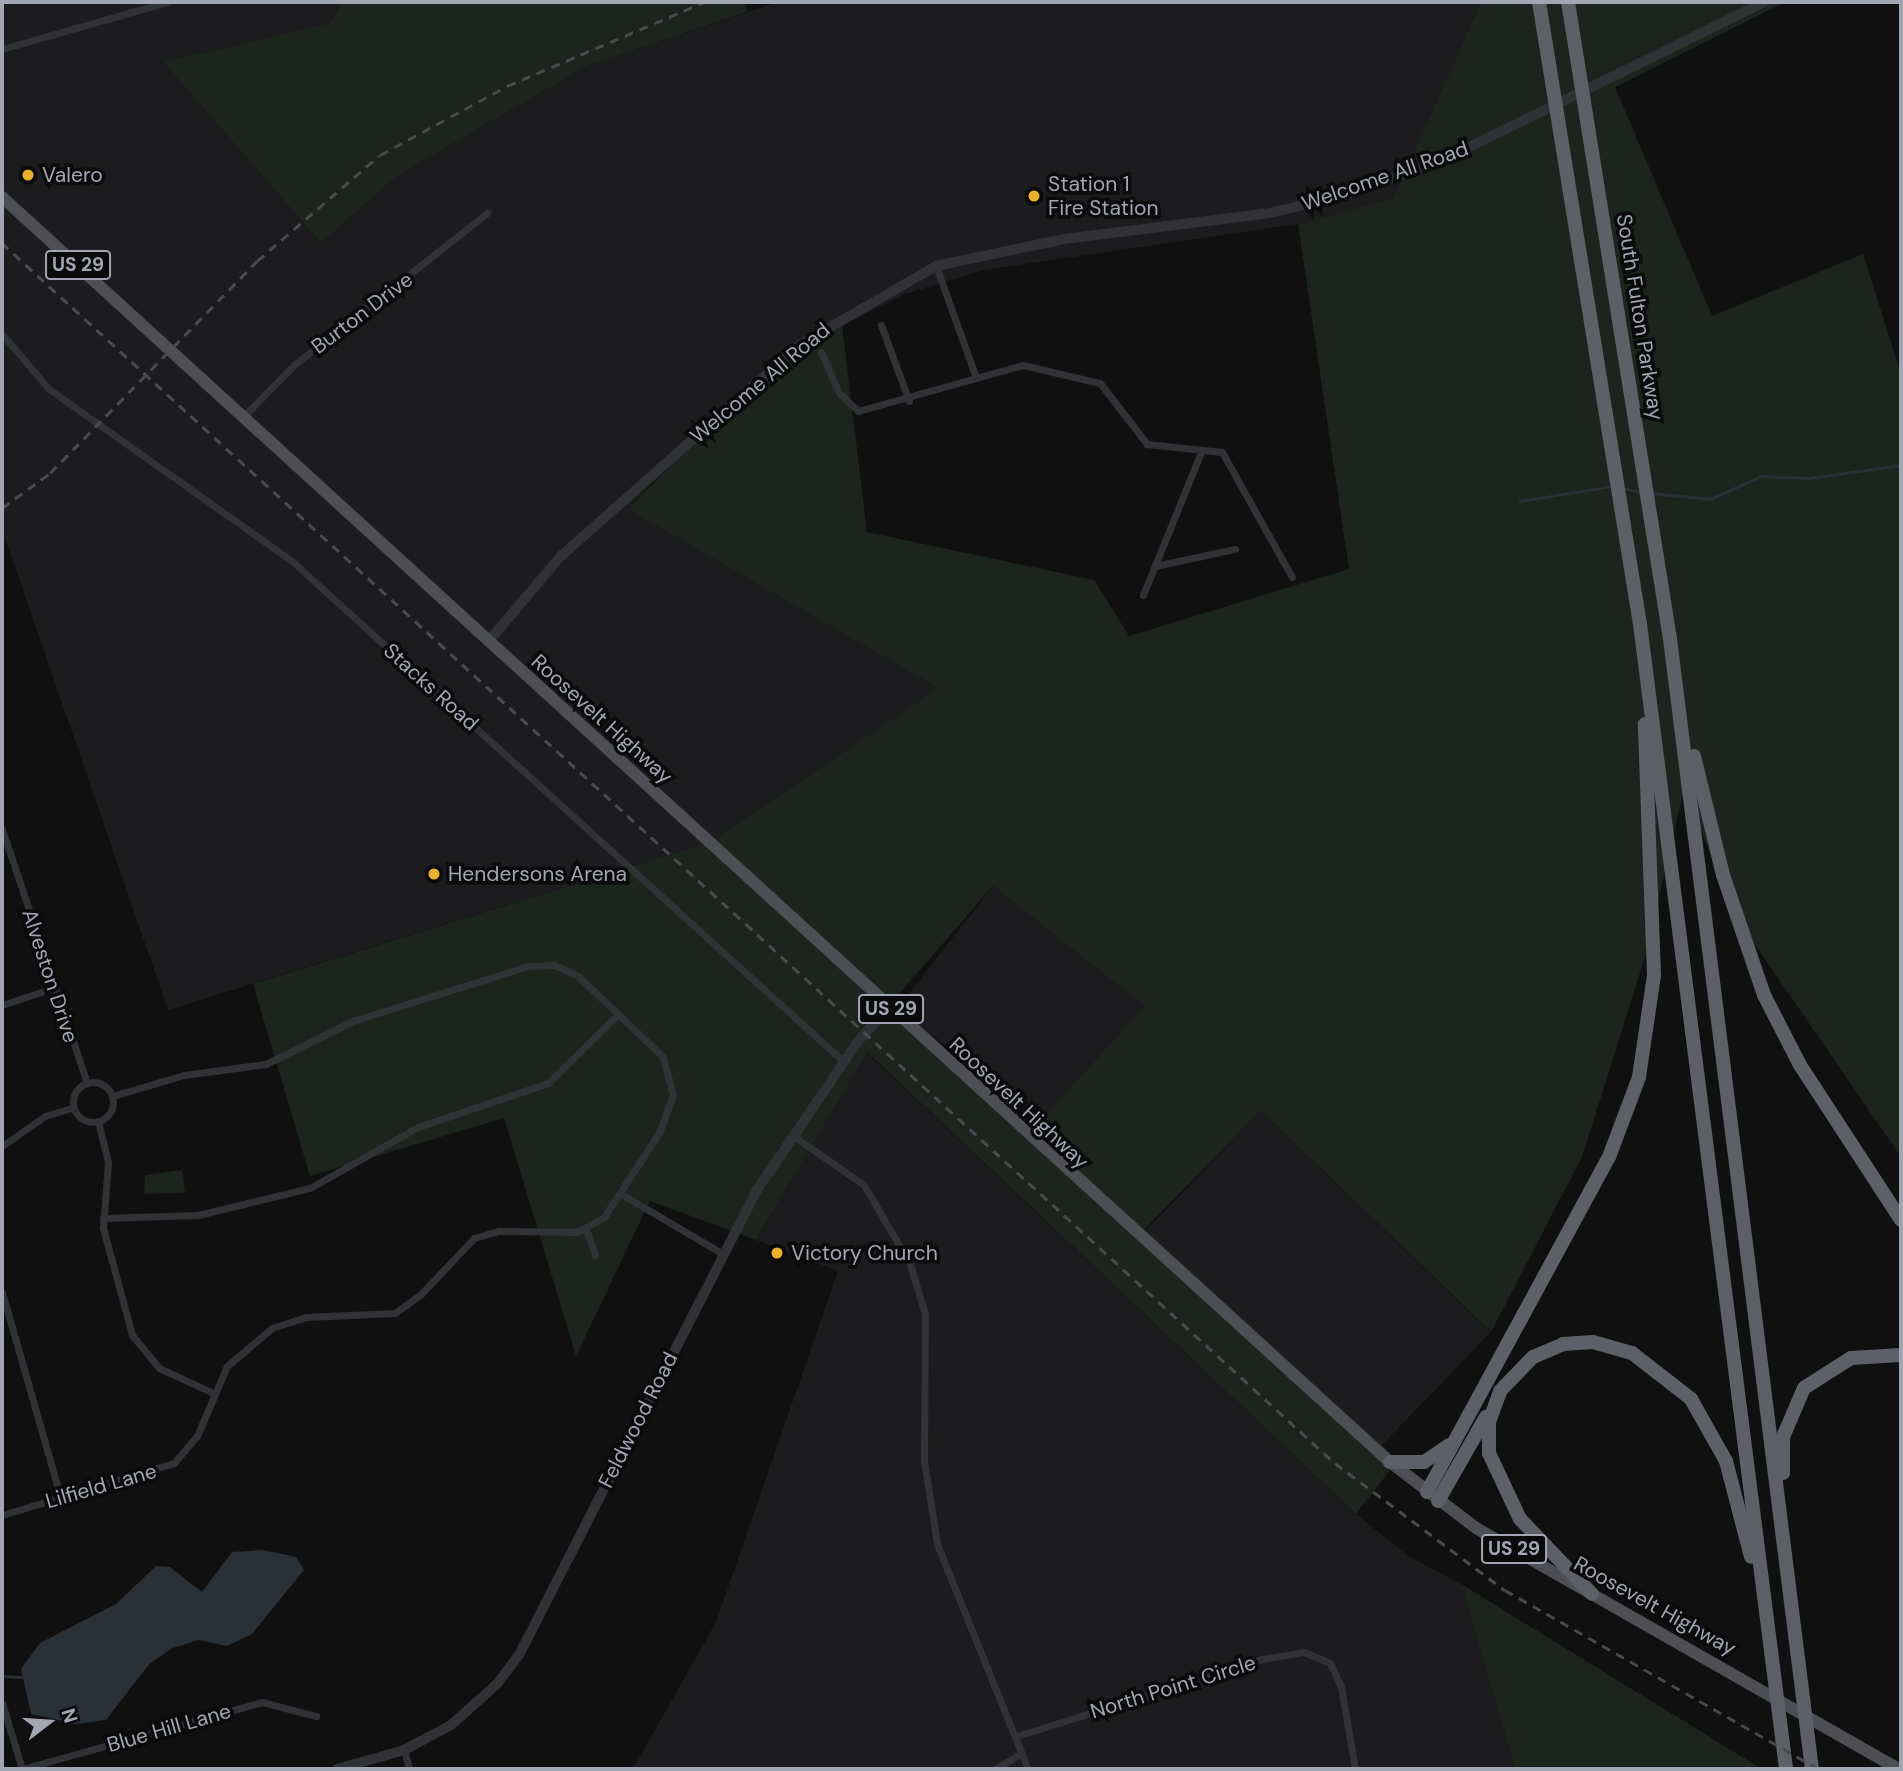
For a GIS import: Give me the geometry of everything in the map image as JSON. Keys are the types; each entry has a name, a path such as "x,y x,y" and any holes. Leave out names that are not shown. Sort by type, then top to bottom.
{"highway":[{"path":"1539,2 1640,625 1786,1769"},
{"name":"South Fulton Parkway","path":"1568,2 1670,639"},
{"path":"1433,1497 1457,1437 1609,1157 1647,1045 1654,975 1640,625"},
{"path":"1670,639 1723,875 1764,995 1800,1065 1901,1220"},
{"path":"1670,639 1812,1769"},
{"path":"1433,1497 1520,1367 1548,1349 1578,1342 1632,1353 1683,1391 1715,1436 1735,1488 1775,1675"},
{"path":"1784,1541 1783,1437 1796,1400 1838,1364 1865,1355 1901,1355"},
{"path":"1493,1406 1487,1438 1499,1485 1520,1518 1592,1594"},
{"path":"1390,1462 1424,1462 1457,1437"}],"main road":[{"name":"Roosevelt Highway","path":"2,197 202,384 1390,1462 1433,1497 1592,1594 1739,1675 1898,1769"}],"street":[{"path":"2,49 167,2"},
{"name":"Welcome All Road","path":"488,642 561,556 793,350 840,317 936,266 1064,239 1312,204 1443,160 1765,2"},
{"name":"Burton Drive","path":"242,419 294,365 487,213"},
{"path":"936,266 976,379"},
{"path":"881,325 909,401"},
{"name":"Stacks Road","path":"2,334 49,389 293,562 844,1062"},
{"path":"821,352 839,393 858,411 909,401 1023,365 1100,383 1147,444 1222,452 1292,577"},
{"path":"1143,596 1202,450"},
{"path":"1155,566 1235,549"},
{"name":"Alveston Drive","path":"2,829 87,1083"},
{"path":"112,1097 184,1075 266,1064 353,1021 528,966 554,965 578,976 657,1049 673,1087 667,1118 623,1195 586,1229 595,1255"},
{"path":"2,1005 53,988"},
{"name":"Feldwood Road","path":"337,1769 404,1750 469,1713 519,1655 723,1254 792,1135 844,1062 889,1007"},
{"path":"103,1218 198,1215 310,1188 418,1127 548,1083 618,1014"},
{"path":"87,1083 102,1085 112,1097 108,1114 98,1121 81,1118 74,1107 76,1092 87,1083"},
{"path":"2,1146 45,1116 74,1107"},
{"path":"98,1121 108,1162 103,1218 132,1335 159,1368 211,1392"},
{"path":"792,1135 864,1185 900,1239 925,1314 924,1460 937,1544 1017,1736 1028,1769"},
{"path":"623,1195 723,1254"},
{"name":"Lilfield Lane","path":"2,1515 174,1463 197,1436 211,1392 227,1366 272,1328 306,1317 402,1311 461,1246 482,1234 586,1229"},
{"path":"2,1292 60,1496"},
{"name":"North Point Circle","path":"1017,1736 1276,1656 1304,1652 1330,1663 1355,1739 1355,1769"},
{"name":"Blue Hill Lane","path":"22,1769 262,1702 316,1716"},
{"path":"2,1703 22,1769"},
{"path":"404,1750 409,1769"},
{"path":"995,1769 1023,1752"}],"shaded area":[{"path":"2,2 343,2 330,23 163,62 321,243 397,176 587,66 778,2 1481,2 1393,200 1298,224 984,270 902,295 836,329 731,405 628,508 940,688 710,842 168,1010 2,529"},
{"path":"343,2 746,2 747,12 587,66 397,176 321,243 163,62 330,23"},
{"path":"1481,2 1785,2 1615,87 1712,316 1863,254 1901,374 1901,1157 1736,917 1684,789 1645,957 1582,1157 1491,1332 1261,1111 1145,1229 1398,1460 1356,1514 867,1052 756,1240 650,1201 576,1356 504,1118 310,1176 253,984 710,842 939,688 628,509 731,405 842,325 867,532 1094,580 1129,636 1349,569 1298,224 1393,199","holes":["993,886 1145,1006 1034,1128 891,1003"]},
{"path":"993,886 1146,1005 1050,1128 898,1008"},
{"path":"866,1052 1356,1514 1408,1556 1461,1584 1515,1769 633,1769 716,1622 838,1271 756,1240"},
{"path":"1261,1111 1490,1333 1375,1452 1146,1230"},
{"path":"182,1170 185,1193 144,1194 145,1175"},
{"path":"263,1550 296,1557 304,1570 252,1634 227,1646 199,1640 173,1648 150,1663 106,1720 76,1724 31,1714 21,1669 40,1643 116,1604 156,1566 170,1567 202,1592 232,1552"},
{"path":"1461,1584 1757,1766 1757,1769 1515,1769"}],"waterway":[{"path":"1651,493 1711,499 1761,476 1809,478 1901,465"},
{"path":"1520,501 1613,486"},
{"path":"1623,488 1641,492"},
{"path":"2,1676 21,1677"}],"railway":[{"path":"2,508 50,473 257,261 380,155 507,86 704,2"},
{"path":"2,243 1335,1463 1505,1590 1819,1769"}],"place":[{"name":"Valero","path":"28,175"},
{"name":"Station 1 Fire Station","path":"1034,196"},
{"name":"Hendersons Arena","path":"434,874"},
{"name":"Victory Church","path":"777,1253"}]}
